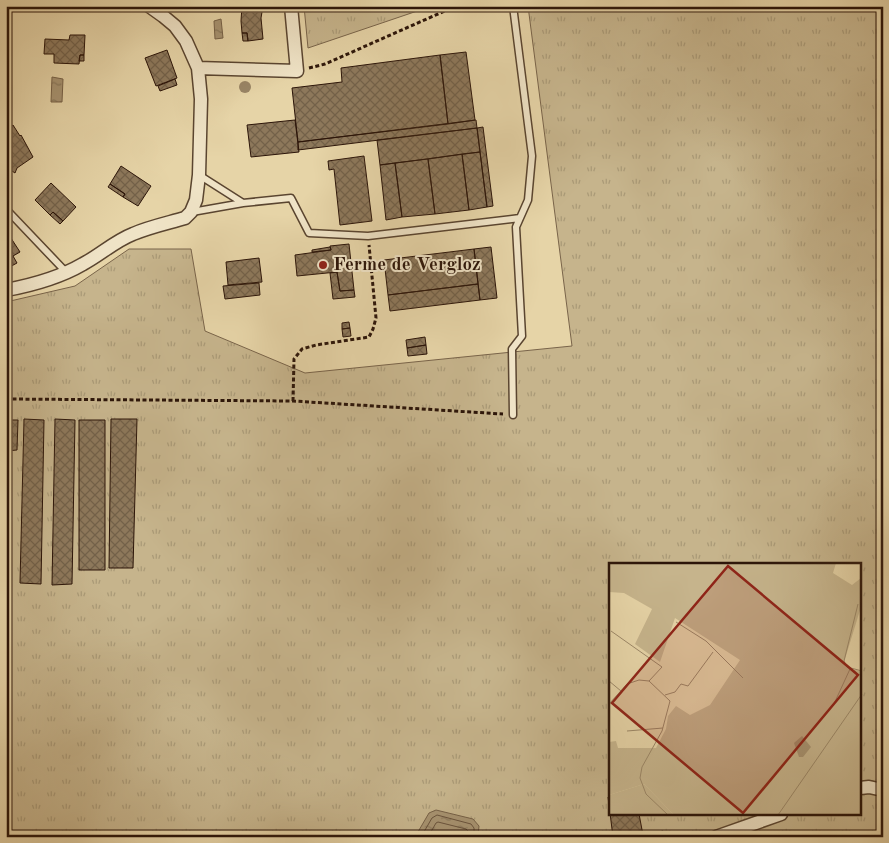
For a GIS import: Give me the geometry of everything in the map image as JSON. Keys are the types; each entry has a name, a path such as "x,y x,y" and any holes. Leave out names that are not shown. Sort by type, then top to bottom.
{"street":[{"path":"6,290 36,284 66,272 84,264 132,234 185,218 191,212 196,200 199,175 201,99 198,68 186,41 175,26 149,6"},
{"path":"198,68 297,72 291,6"},
{"path":"862,788 883,790"},
{"path":"716,837 775,816"}],"lane":[{"path":"513,6 532,156 528,200 516,227 522,336 512,349 513,415"},
{"path":"199,175 243,203"},
{"path":"191,212 243,203 291,198 309,233 368,236 520,218"},
{"path":"6,209 66,272"}],"path":[{"path":"297,72 325,64 456,6"},
{"path":"293,401 294,359 302,349 369,337 373,330 376,318 368,236"},
{"path":"6,400 293,401 513,415"}],"green space":[{"path":"304,6 432,6 308,48"},
{"path":"528,6 883,6 883,837 6,837 6,302 75,286 129,249 191,249 205,331 305,373 572,346"}],"water":[{"path":"221,19 223,38 215,39 214,21"},
{"path":"52,77 63,79 62,102 51,102"},
{"path":"436,810 473,819 479,826 478,837 415,837 429,813"}],"building":[{"path":"242,6 263,6 261,18 263,39 248,41 247,33 242,33"},
{"path":"6,28 10,28 10,49 6,49"},
{"path":"242,33 247,33 248,41 243,41"},
{"path":"70,35 85,35 84,55 80,55 79,64 54,63 54,54 44,54 45,39 69,40"},
{"path":"167,50 177,78 156,86 145,58"},
{"path":"466,52 475,120 448,124 440,55"},
{"path":"80,55 84,55 84,61 79,61"},
{"path":"440,55 448,124 298,142 292,88 342,82 341,68"},
{"path":"175,79 177,85 160,91 158,86"},
{"path":"295,120 299,152 251,157 247,125"},
{"path":"476,120 477,128 298,150 298,142"},
{"path":"13,125 33,157 17,168 15,173 12,171 7,174 6,130"},
{"path":"483,127 493,206 487,207 477,128"},
{"path":"477,128 480,152 380,165 377,140"},
{"path":"480,152 487,207 469,210 462,154"},
{"path":"462,154 469,210 435,214 428,159"},
{"path":"364,156 372,221 340,225 334,169 329,170 328,161"},
{"path":"428,159 435,214 402,217 395,163"},
{"path":"395,163 402,217 386,220 380,165"},
{"path":"121,166 151,186 138,206 123,197 125,194 110,184"},
{"path":"51,183 76,207 63,221 53,212 50,215 35,200"},
{"path":"110,184 125,194 123,197 108,187"},
{"path":"53,212 63,221 60,224 50,215"},
{"path":"9,235 20,252 13,256 17,263 6,269 6,236"},
{"path":"349,244 354,290 340,291 337,272 297,276 295,255 331,250 330,246"},
{"path":"330,247 331,250 312,252 312,250"},
{"path":"491,247 497,298 480,300 474,249"},
{"path":"474,249 478,284 388,295 384,260"},
{"path":"259,258 262,282 228,285 226,262"},
{"path":"337,272 340,291 354,290 355,297 333,299 330,273"},
{"path":"259,283 260,295 225,299 223,286"},
{"path":"478,284 480,300 390,311 388,295"},
{"path":"349,322 350,328 342,329 342,323"},
{"path":"350,328 351,336 343,337 342,329"},
{"path":"425,337 426,345 407,348 406,340"},
{"path":"426,345 427,354 408,356 407,348"},
{"path":"24,419 44,420 41,584 20,583"},
{"path":"55,419 75,420 72,584 52,585"},
{"path":"111,419 137,419 133,568 109,568"},
{"path":"6,420 18,420 17,450 6,451"},
{"path":"79,420 105,420 105,570 79,570"},
{"path":"610,816 639,816 643,835 663,831 664,837 613,837"}],"place":[{"name":"Ferme de Vergloz","path":"323,265"}]}
